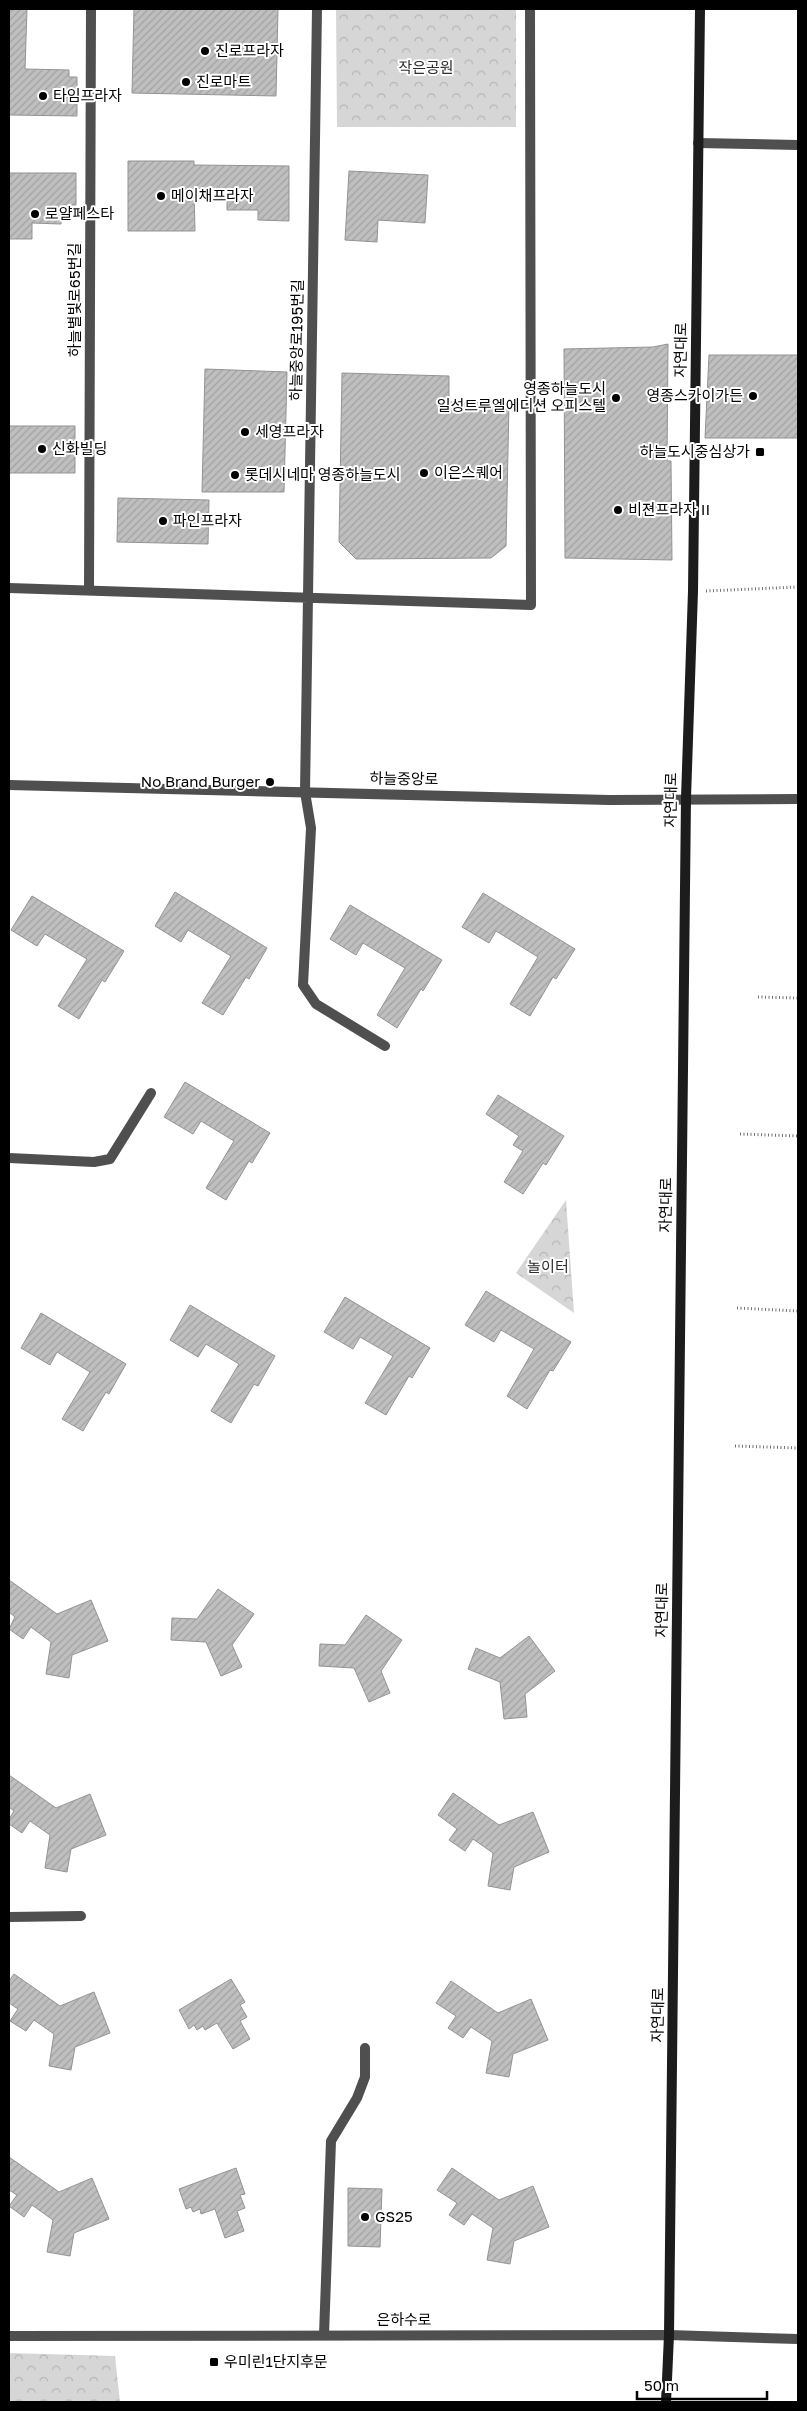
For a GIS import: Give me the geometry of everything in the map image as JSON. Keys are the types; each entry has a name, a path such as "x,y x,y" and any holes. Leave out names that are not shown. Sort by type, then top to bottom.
{"main road":[{"name":"자연대로","path":"666,2402 669,2335 686,798 693,591 700,9"}],"street":[{"name":"하늘별빛로65번길","path":"89,590 91,9"},
{"name":"하늘중앙로195번길","path":"317,9 306,792 311,828 303,985 316,1004 385,1046"},
{"path":"9,588 531,605 530,9"},
{"path":"698,143 798,145"},
{"name":"하늘중앙로","path":"9,784 609,800 686,798 798,799"},
{"path":"9,1158 94,1162 110,1159 151,1092"},
{"path":"9,1917 81,1916"},
{"path":"324,2335 331,2141 357,2098 365,2076 365,2048"},
{"name":"은하수로","path":"9,2336 669,2335 798,2339"}],"path":[{"path":"693,591 798,587"},
{"path":"758,997 798,998"},
{"path":"740,1134 798,1136"},
{"path":"738,1308 798,1311"},
{"path":"735,1446 798,1448"}],"green space":[{"name":"작은공원","path":"336,9 516,9 516,127 337,127"},
{"name":"놀이터","path":"566,1200 574,1313 516,1273"},
{"path":"9,2353 115,2356 120,2402 9,2402"}],"building":[{"name":"타임프라자","path":"9,9 27,9 25,69 69,70 69,77 77,77 77,116 9,115"},
{"name":"진로프라자","path":"134,9 278,9 276,96 132,93"},
{"path":"128,161 194,161 194,165 289,166 289,221 258,220 258,210 227,210 227,191 194,191 195,231 128,231"},
{"path":"349,171 428,175 425,223 378,220 377,242 345,240"},
{"name":"로얄페스타","path":"9,173 76,173 76,205 62,205 61,224 32,223 32,239 9,239"},
{"path":"668,344 667,461 671,461 672,560 565,558 564,349 653,347"},
{"name":"영종스카이가든","path":"709,355 798,355 798,438 705,438"},
{"name":"세영프라자","path":"205,369 287,372 284,492 202,492"},
{"name":"이은스퀘어","path":"342,373 449,376 449,402 509,403 506,546 491,558 356,559 339,542"},
{"name":"신화빌딩","path":"9,426 75,426 75,473 9,473"},
{"name":"파인프라자","path":"118,498 209,500 208,544 117,542"},
{"path":"175,892 267,948 249,979 246,977 223,1015 202,1003 231,956 188,930 181,942 155,926"},
{"path":"483,893 575,949 556,979 553,977 530,1016 510,1004 538,957 496,931 489,943 462,927"},
{"path":"32,896 124,951 105,982 102,980 79,1019 58,1006 87,959 45,934 37,946 11,930"},
{"path":"350,905 442,960 423,991 421,989 397,1028 377,1015 405,968 363,943 356,955 330,939"},
{"path":"185,1082 270,1133 252,1163 249,1161 226,1200 206,1188 234,1141 201,1121 193,1134 164,1117"},
{"path":"498,1095 564,1136 546,1165 543,1163 523,1194 504,1182 523,1151 513,1145 519,1136 486,1114"},
{"path":"486,1291 571,1342 553,1371 550,1370 527,1409 507,1396 534,1349 501,1330 494,1342 465,1325"},
{"path":"345,1297 430,1348 412,1378 409,1376 386,1415 365,1403 393,1356 360,1337 353,1349 324,1332"},
{"path":"190,1305 275,1356 258,1386 254,1384 231,1423 211,1411 239,1364 206,1344 198,1357 170,1340"},
{"path":"41,1313 126,1364 109,1394 106,1392 83,1431 62,1419 90,1372 57,1352 50,1365 21,1348"},
{"path":"9,1580 57,1614 91,1600 108,1641 72,1655 69,1678 46,1674 51,1642 31,1627 23,1639 9,1629 15,1617 9,1612"},
{"path":"218,1589 254,1614 232,1645 242,1667 221,1676 206,1642 171,1640 172,1618 197,1619"},
{"path":"366,1615 402,1640 381,1671 390,1693 369,1702 354,1668 319,1666 320,1644 345,1645"},
{"path":"529,1636 555,1671 525,1694 527,1717 504,1719 500,1682 468,1669 476,1648 500,1658"},
{"path":"9,1775 56,1808 90,1794 106,1835 71,1849 67,1872 45,1868 50,1835 30,1821 22,1833 9,1824 9,1819 14,1811 9,1807"},
{"path":"453,1793 499,1825 533,1812 549,1852 514,1867 510,1890 488,1886 493,1853 473,1839 465,1851 449,1840 457,1829 438,1815"},
{"path":"14,1974 60,2006 94,1992 110,2033 75,2047 71,2070 49,2066 54,2034 34,2020 26,2031 10,2021 18,2009 9,2003 9,1981"},
{"path":"231,1979 245,2002 240,2005 247,2017 240,2021 250,2039 233,2049 217,2023 205,2030 203,2026 197,2030 194,2025 189,2029 179,2010"},
{"path":"451,1981 498,2013 531,1999 548,2040 513,2054 509,2077 486,2073 492,2041 471,2027 463,2038 448,2028 456,2016 436,2003"},
{"path":"9,2157 59,2192 92,2178 109,2219 74,2233 70,2256 47,2252 53,2220 32,2205 24,2217 9,2206 17,2195 9,2190"},
{"path":"236,2168 245,2194 240,2195 245,2208 237,2211 244,2231 225,2238 215,2209 201,2214 200,2209 193,2212 191,2207 186,2209 179,2189"},
{"path":"452,2168 499,2200 533,2186 549,2227 514,2241 510,2264 487,2260 493,2228 472,2214 464,2225 449,2215 457,2203 437,2190"},
{"name":"GS25","path":"348,2188 382,2189 380,2247 348,2246"}],"place":[{"name":"진로프라자","path":"205,51"},
{"name":"진로마트","path":"186,82"},
{"name":"타임프라자","path":"43,96"},
{"name":"메이채프라자","path":"161,196"},
{"name":"로얄페스타","path":"35,214"},
{"name":"영종스카이가든","path":"753,396"},
{"name":"영종하늘도시 일성트루엘에디션 오피스텔","path":"616,398"},
{"name":"세영프라자","path":"245,432"},
{"name":"신화빌딩","path":"42,449"},
{"name":"하늘도시중심상가","path":"760,452"},
{"name":"이은스퀘어","path":"424,473"},
{"name":"롯데시네마 영종하늘도시","path":"235,475"},
{"name":"비젼프라자 II","path":"618,510"},
{"name":"파인프라자","path":"163,521"},
{"name":"No Brand Burger","path":"270,782"},
{"name":"GS25","path":"365,2217"},
{"name":"우미린1단지후문","path":"214,2362"}]}
